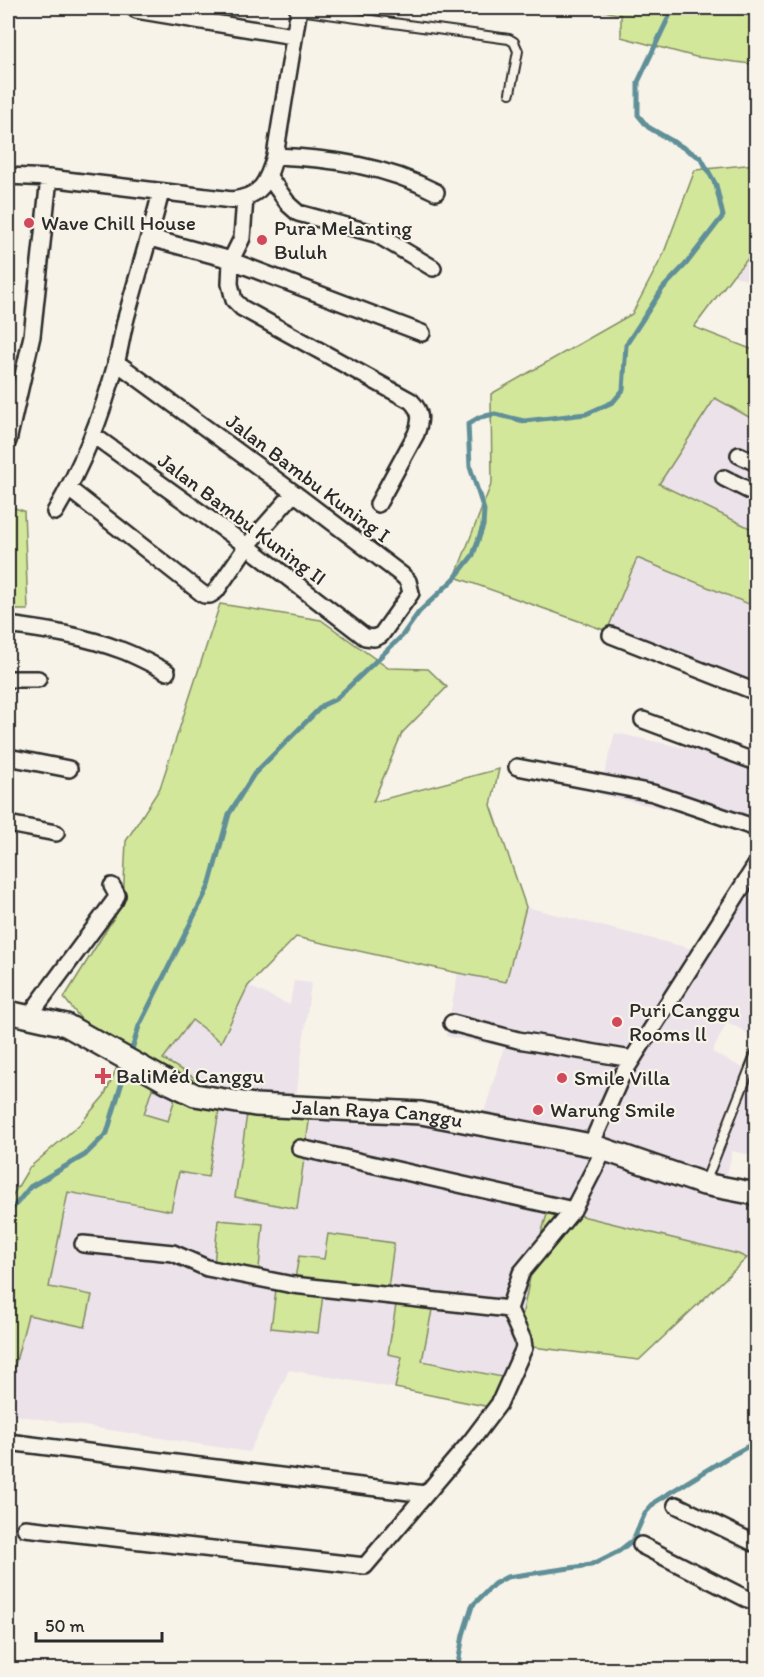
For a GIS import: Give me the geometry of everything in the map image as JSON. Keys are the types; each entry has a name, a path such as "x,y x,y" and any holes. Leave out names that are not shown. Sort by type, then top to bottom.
{"main road":[{"name":"Jalan Raya Canggu","path":"8,1012 66,1025 195,1095 255,1105 421,1113 598,1148 681,1180 756,1194"}],"street":[{"path":"8,176 49,178 232,200 254,194 262,188 269,177 284,105 299,9"},
{"path":"136,10 293,36"},
{"path":"274,156 316,157 397,174 436,192"},
{"path":"269,177 289,205 298,213 376,234 433,268"},
{"path":"8,441 32,336 49,178"},
{"path":"55,512 69,489 93,435 116,362 127,313 150,238 161,192"},
{"path":"245,198 242,238 231,260 231,294 234,300 242,308 411,401 418,408 420,423 416,434 378,504"},
{"path":"150,238 231,260 422,333"},
{"name":"Jalan Bambu Kuning I","path":"116,362 402,575 408,582 411,592 381,635 374,638 365,637"},
{"name":"Jalan Bambu Kuning II","path":"93,435 248,546 365,637"},
{"path":"739,455 756,463"},
{"path":"724,478 756,494"},
{"path":"69,489 204,595 210,595 216,591 248,546 294,493"},
{"path":"8,625 84,638 122,650 167,672"},
{"path":"611,635 756,692"},
{"path":"8,679 39,679"},
{"path":"643,720 756,762"},
{"path":"8,757 69,769"},
{"path":"517,767 653,793 756,828"},
{"path":"8,824 56,833"},
{"path":"24,1528 365,1566 471,1441 499,1404 524,1348 523,1340 508,1309 521,1273 573,1209 598,1148 615,1087 756,865"},
{"path":"29,1016 115,900 117,895 112,886"},
{"path":"452,1023 518,1040 632,1059"},
{"path":"300,1148 573,1209"},
{"path":"83,1244 173,1253 207,1268 293,1285 508,1309"},
{"path":"8,1442 425,1494"},
{"path":"676,1505 756,1544"},
{"path":"641,1545 756,1602"}],"lane":[{"path":"299,9 509,39 514,42 518,51 510,93"},
{"path":"704,1184 756,1053"}],"shaded area":[{"path":"756,250 756,284 733,275"},
{"path":"715,398 756,421 756,531 659,484"},
{"path":"637,558 756,607 756,692 607,631"},
{"path":"615,733 690,749 753,758 756,761 756,834 711,820 599,794"},
{"path":"756,877 756,1037 727,1022 712,1052 751,1072 756,1062 756,1156 732,1151 727,1175 752,1184 756,1161 756,1260 620,1227 535,1254 507,1378 422,1361 397,1305 388,1353 402,1356 395,1388 289,1370 249,1452 8,1414 8,1392 28,1315 85,1326 49,1287 68,1191 179,1171 208,1177 218,1111 247,1113 306,1153 309,1122 374,1115 482,1119 504,1047 446,1036 458,973 506,981 526,907 693,949"},
{"path":"294,981 311,983 295,1105 247,1099 203,1083 163,1058 193,1020 222,1042 248,986 290,1005"},
{"path":"152,1088 176,1095 168,1122 144,1114"}],"green space":[{"path":"592,8 756,8 756,44 751,64 696,57 621,37 621,15"},
{"path":"756,164 756,250 733,275 694,327 756,351 756,421 715,398 659,484 756,531 756,607 637,558 607,631 455,577 492,482 491,394 632,314 663,255 695,170"},
{"path":"8,506 24,511 28,610 8,610"},
{"path":"220,604 321,620 388,668 428,669 447,687 402,733 373,802 499,769 491,805 526,907 506,982 296,937 248,986 221,1042 192,1020 163,1059 203,1083 247,1099 295,1105 309,1122 297,1209 235,1197 247,1114 219,1111 208,1177 179,1172 171,1211 68,1192 49,1287 92,1295 85,1327 28,1315 8,1392 8,1203 29,1168 80,1124 104,1096 118,1065 64,998 123,903 126,841 160,788","holes":["152,1089 176,1095 168,1121 144,1114"]},
{"path":"549,1208 747,1258 639,1360 516,1345 535,1254"},
{"path":"218,1220 263,1224 258,1280 213,1276"},
{"path":"328,1234 394,1243 387,1297 324,1287 318,1333 271,1328 277,1282 294,1284 299,1256 324,1259"},
{"path":"396,1305 432,1310 422,1361 507,1378 500,1409 395,1388 402,1357 388,1354"}],"waterway":[{"path":"130,1056 139,1026 209,886 229,814 254,774 323,705 336,699 402,636 419,612 454,579 473,555 483,526 484,510 470,467 468,424 480,417 495,414 524,421 586,414 613,402 623,390 626,345 663,288 686,264 723,216 716,185 701,158 648,127 638,115 638,82 673,8"},
{"path":"8,1214 30,1187 85,1155 107,1133 127,1065"},
{"path":"457,1670 463,1635 472,1606 494,1584 507,1577 591,1565 619,1551 633,1540 645,1513 655,1502 756,1442"}],"place":[{"name":"Wave Chill House","path":"29,223"},
{"name":"Pura Melanting Buluh","path":"262,240"},
{"name":"Puri Canggu Rooms ll","path":"617,1022"},
{"name":"BaliMéd Canggu","path":"103,1076"},
{"name":"Smile Villa","path":"562,1078"},
{"name":"Warung Smile","path":"538,1110"}]}
